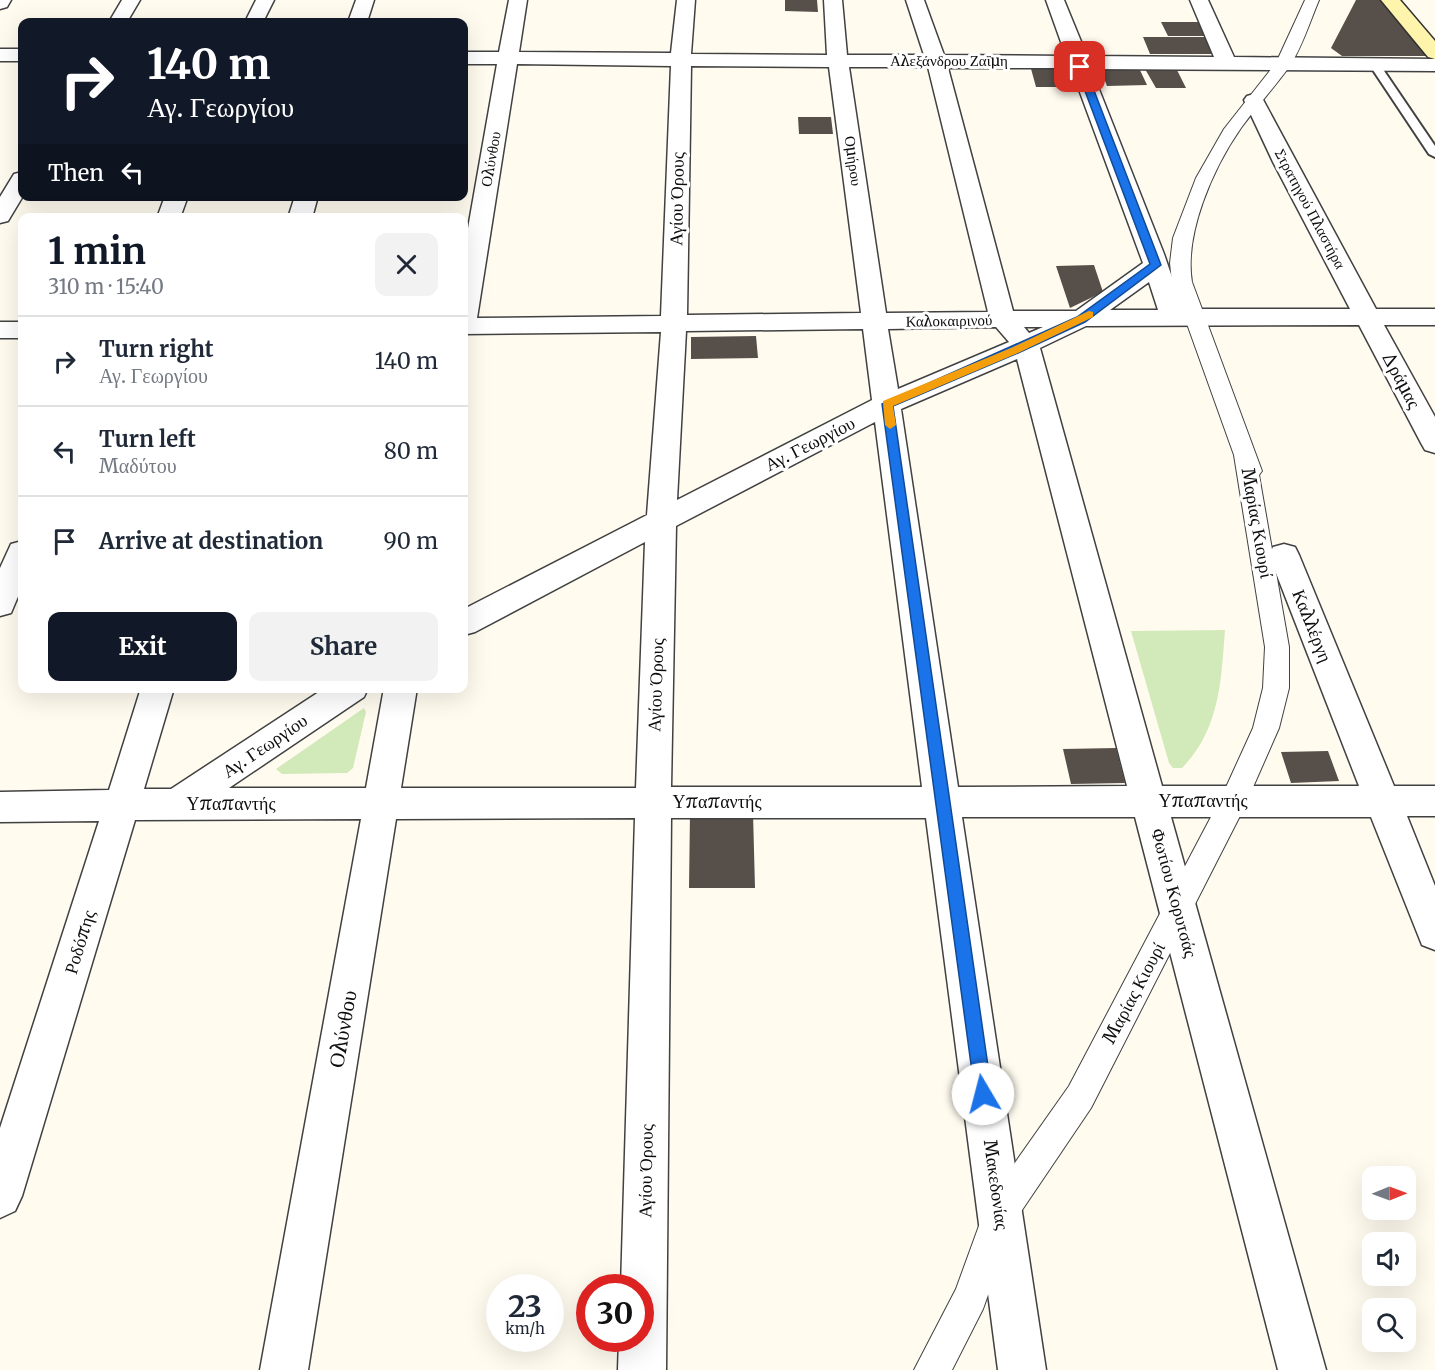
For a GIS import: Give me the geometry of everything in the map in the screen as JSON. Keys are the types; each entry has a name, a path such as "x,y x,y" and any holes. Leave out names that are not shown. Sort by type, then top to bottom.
{"main road":[{"path":"1390,0 1435,53"}],"street":[{"path":"120,18 131,0"},
{"path":"256,18 265,0"},
{"path":"359,18 365,0"},
{"name":"Ολύνθου","path":"468,295 518,0"},
{"name":"Αγίου Όρους","path":"642,1370 661,521 674,323 681,59 686,0"},
{"name":"Ομήρου","path":"832,0 838,60 876,322"},
{"name":"Φωτίου Κορυτσάς","path":"915,0 936,61 1149,801 1302,1370"},
{"path":"1055,0 1156,265 1185,317"},
{"path":"1199,0 1226,63"},
{"path":"1185,317 1179,263 1185,228 1204,178 1232,129 1283,64 1312,0"},
{"path":"0,55 18,55"},
{"name":"Αλεξάνδρου Ζαΐμη","path":"468,58 1435,65"},
{"name":"Στρατηγού Πλαστήρα","path":"1254,100 1368,317"},
{"path":"0,216 18,187"},
{"name":"Αγ. Γεωργίου","path":"468,621 887,404 1014,333 1081,319 1156,265"},
{"name":"Καλλέργη","path":"1185,317 1245,455 1435,932"},
{"name":"Δράμας","path":"1368,317 1435,443"},
{"path":"1081,319 1435,317"},
{"name":"Καλοκαιρινού","path":"468,326 876,322 1014,333"},
{"name":"Μακεδονίας","path":"876,322 1022,1370"},
{"path":"0,330 18,330"},
{"name":"Μαρίας Κιουρί","path":"932,1370 971,1297 1000,1213 1080,1097 1233,802 1266,728 1276,688 1277,647 1245,455"},
{"path":"0,604 18,561"},
{"name":"Ροδόπης","path":"0,1196 157,693"},
{"name":"Αγ. Γεωργίου","path":"177,804 344,693"},
{"name":"Ολύνθου","path":"284,1370 400,693"},
{"name":"Υπαπαντής","path":"0,807 653,802 1435,801"}],"lane":[{"path":"1374,64 1435,154"}],"green space":[{"path":"1225,630 1220,686 1211,721 1195,753 1182,768 1173,768 1169,763 1131,631"},
{"path":"364,708 366,712 353,768 347,773 282,774 276,769"}],"building":[{"path":"785,0 817,0 818,12 785,11"},
{"path":"1356,0 1387,0 1427,56 1342,56 1331,48"},
{"path":"1161,22 1198,22 1206,36 1168,36"},
{"path":"1143,37 1205,37 1214,54 1150,54"},
{"path":"1030,65 1070,65 1077,87 1036,87"},
{"path":"1100,68 1139,68 1147,85 1107,86"},
{"path":"1176,68 1186,88 1156,88 1145,69"},
{"path":"798,117 831,117 833,134 799,134"},
{"path":"1094,265 1103,292 1070,308 1056,266"},
{"path":"756,336 758,358 691,359 691,337"},
{"path":"1116,748 1125,783 1071,784 1063,749"},
{"path":"1328,751 1339,781 1291,783 1281,752"},
{"path":"753,813 755,888 689,888 690,814"}],"slow traffic":[{"path":"890,425 887,404 1014,350 1089,314"}],"route":[{"path":"983,1094 887,404 1081,319 1156,265 1080,67"}]}
